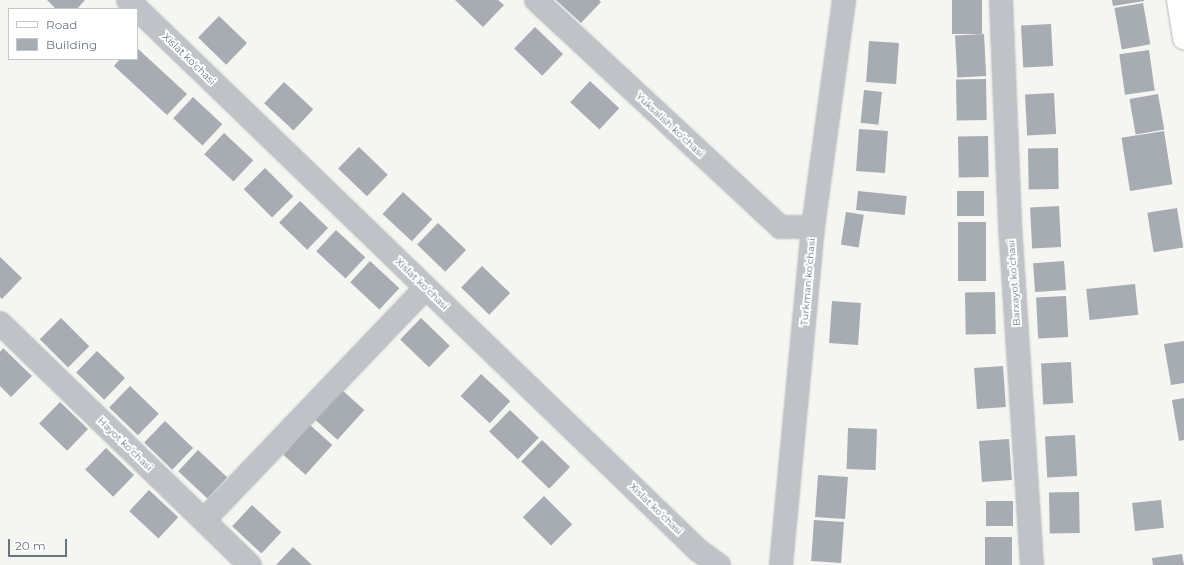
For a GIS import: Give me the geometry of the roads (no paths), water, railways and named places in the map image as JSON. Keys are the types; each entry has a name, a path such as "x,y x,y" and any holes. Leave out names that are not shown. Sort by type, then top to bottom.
{"main road":[{"path":"1178,0 1184,39"}],"street":[{"name":"Xislat ko'chasi","path":"128,0 136,8"},
{"name":"Yuksalish ko'chasi","path":"536,0 780,227 813,227"},
{"name":"Turkman ko'chasi","path":"781,565 813,227 844,0"},
{"name":"Barxayot ko'chasi","path":"1001,0 1010,225 1032,565"},
{"name":"Xislat ko'chasi","path":"138,10 426,288 719,565"},
{"path":"204,520 426,288"},
{"name":"Hayot ko'chasi","path":"0,323 250,565"}]}
